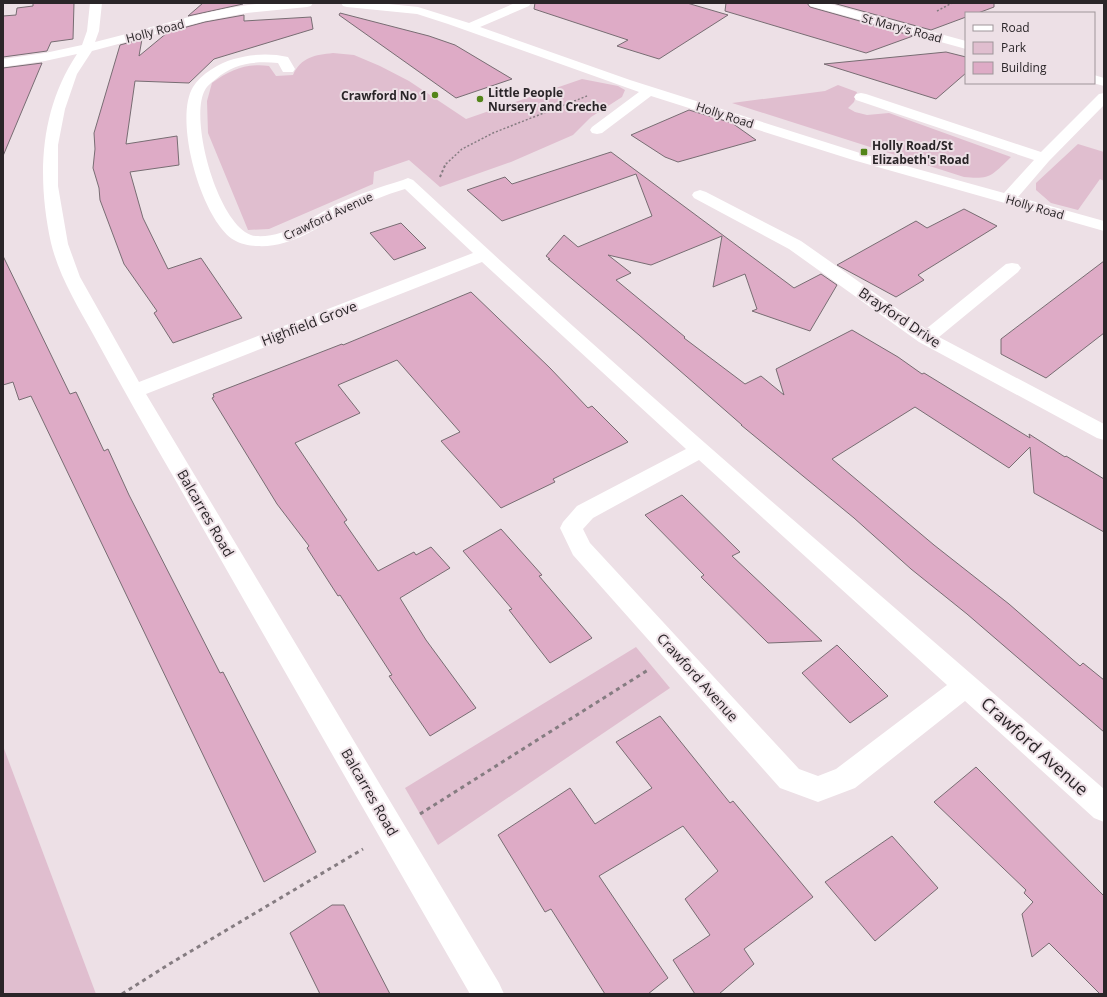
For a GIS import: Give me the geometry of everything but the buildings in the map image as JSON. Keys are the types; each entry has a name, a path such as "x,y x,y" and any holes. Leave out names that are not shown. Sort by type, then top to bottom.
{"street":[{"name":"Balcarres Road","path":"96,3 93,31 87,48 70,74 58,109 51,145 50,186 60,244 71,278 134,390 488,994"},
{"name":"Holly Road","path":"3,63 45,57 87,48 247,9 307,3"},
{"name":"Holly Road","path":"347,3 418,11 470,27 649,91 858,157 1104,226"},
{"path":"470,27 525,3"},
{"name":"St Mary's Road","path":"814,3 965,45"},
{"name":"Crawford Avenue","path":"289,62 266,58 250,59 233,63 216,70 199,88 194,105 193,127 197,154 212,196 226,222 239,236 256,241 277,240 303,230 402,178 484,255 701,450 1104,808"},
{"path":"597,130 649,91"},
{"path":"861,97 1044,158"},
{"path":"1007,199 1044,158 1104,97"},
{"name":"Brayford Drive","path":"700,195 795,245 926,338 1104,433"},
{"name":"Highfield Grove","path":"134,390 484,255"},
{"path":"926,338 1012,268"},
{"name":"Crawford Avenue","path":"701,450 585,512 571,528 581,549 790,779 818,789 845,779 966,685"}],"path":[{"path":"427,202 440,187 441,176 445,165 452,156 462,149 493,133 583,97 625,83"},
{"path":"122,994 171,963 393,831 676,652"}],"green space":[{"path":"333,53 354,55 380,66 409,81 466,119 582,79 618,86 625,90 622,97 591,117 573,135 511,162 440,187 409,160 374,172 373,184 269,229 248,230 208,133 207,101 212,83 225,74 239,68 261,65 269,66 276,76 293,75 300,64 309,58"},
{"path":"838,85 857,92 854,102 848,108 855,112 867,115 889,113 1011,157 995,172 986,177 964,177 732,103 825,91"},
{"path":"1078,144 1104,152 1104,181 1100,179 1078,210 1051,203 1036,190 1036,183"},
{"path":"636,647 670,688 438,845 405,788"},
{"path":"3,746 96,994 3,994"}],"place":[{"name":"Crawford No 1","path":"435,95"},
{"name":"Little People Nursery and Creche","path":"480,99"},
{"name":"Holly Road/St Elizabeth's Road","path":"864,152"}]}
